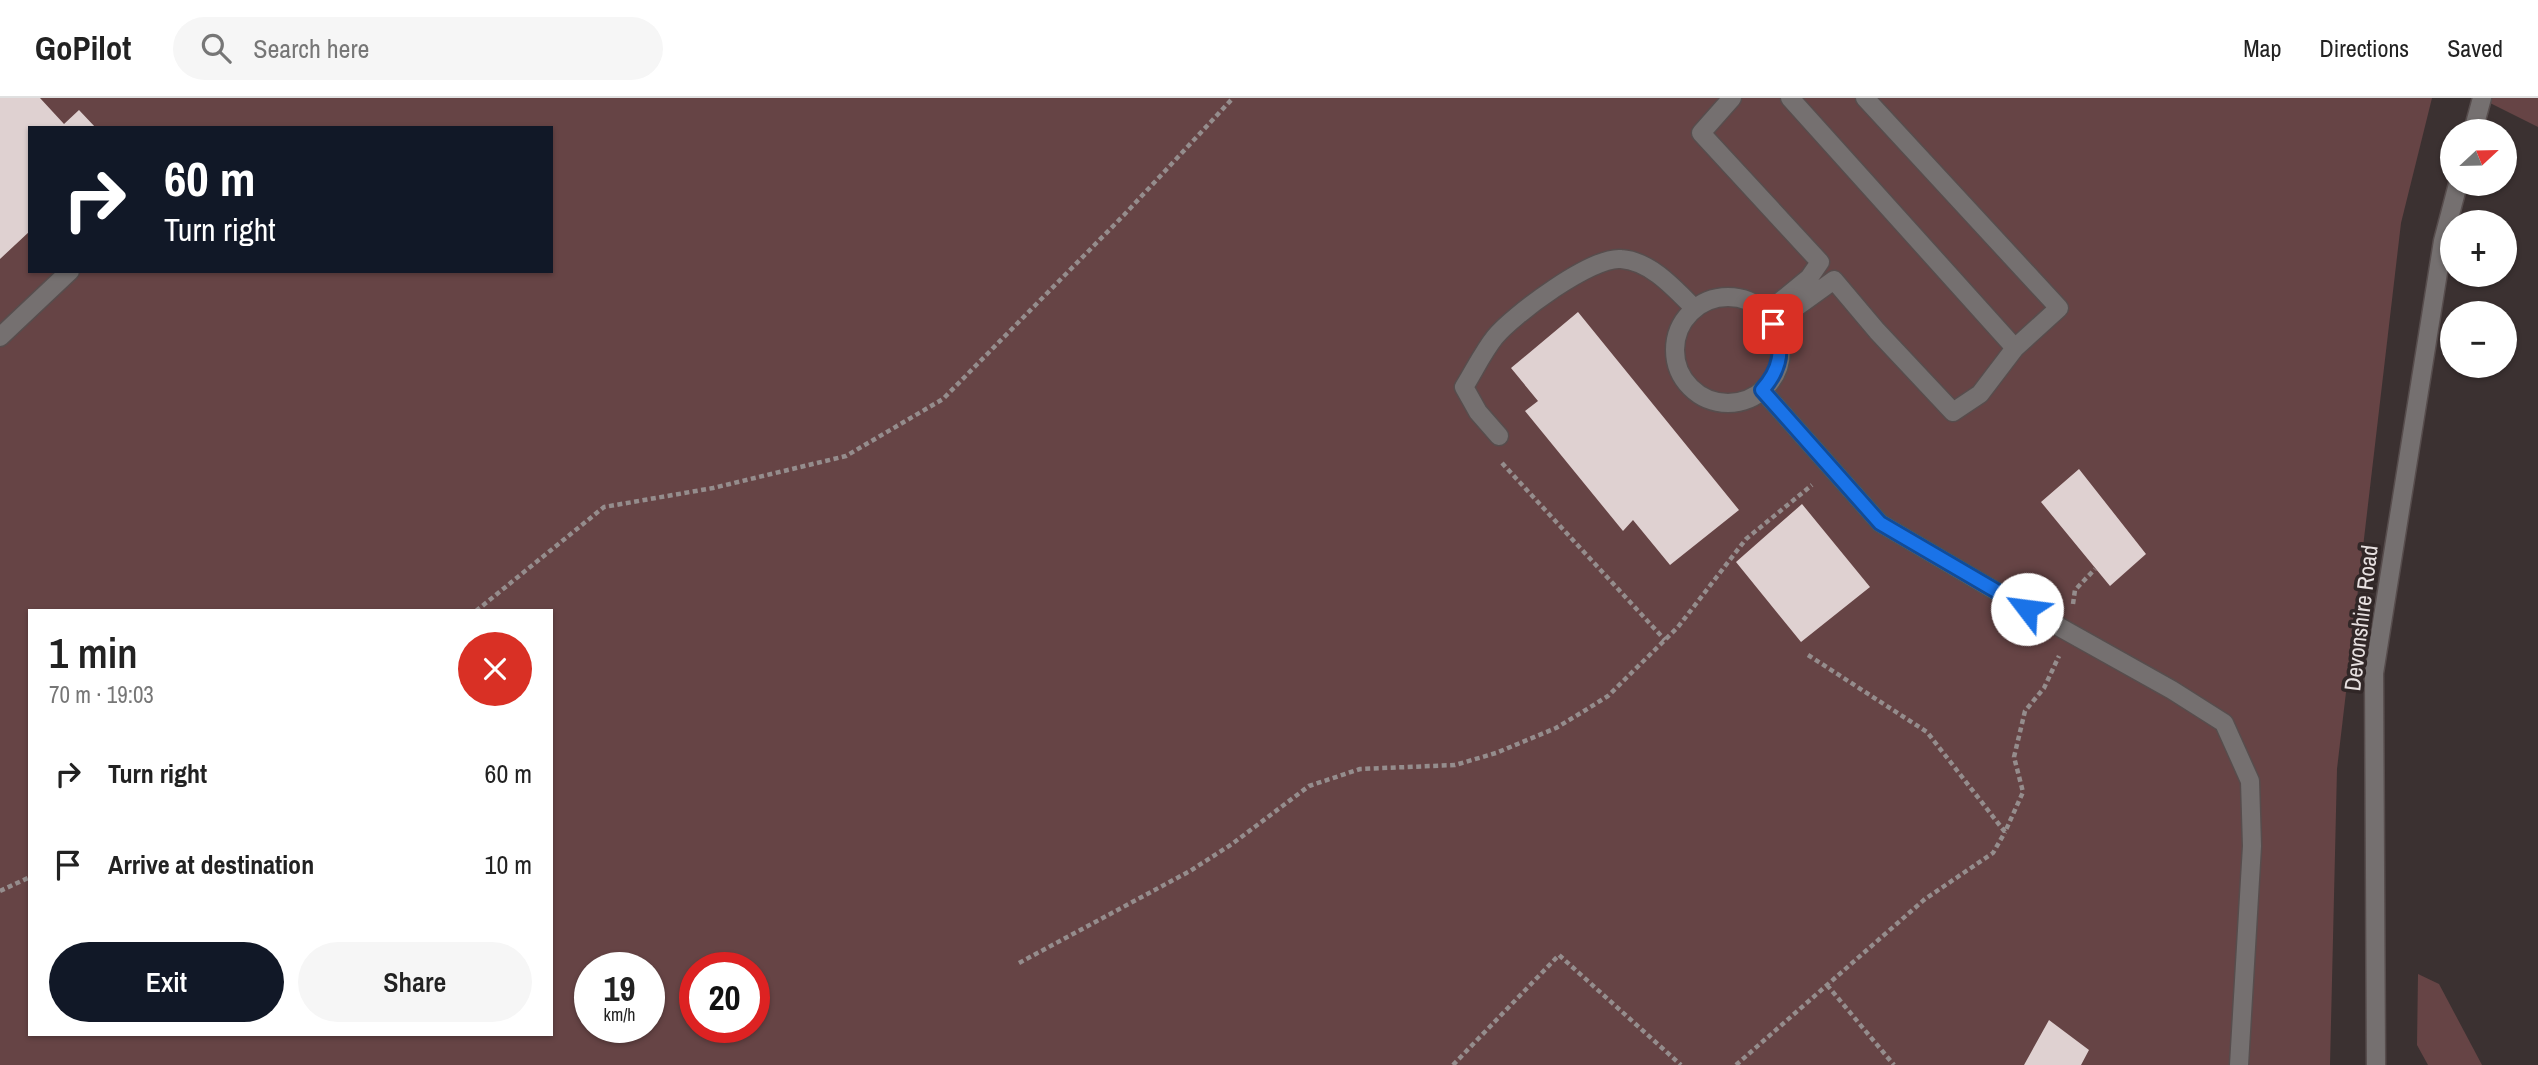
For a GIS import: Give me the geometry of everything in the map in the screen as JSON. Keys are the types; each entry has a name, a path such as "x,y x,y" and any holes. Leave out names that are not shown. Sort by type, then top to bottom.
{"street":[{"path":"1732,98 1701,133 1820,262 1810,278 1769,318"},
{"path":"1790,98 2015,348"},
{"path":"1769,318 1833,280 1953,412 1980,394 2015,348 2059,308 1865,98"},
{"path":"2476,119 2482,98"},
{"name":"Devonshire Road","path":"2376,1065 2374,673 2443,241 2455,196"},
{"path":"1499,436 1478,412 1464,387 1496,336 1533,302 1596,264 1620,258 1648,268 1695,309"},
{"path":"0,337 68,273"},
{"path":"1718,298 1735,298 1752,303 1769,318 1780,344 1780,361 1773,377 1762,390 1747,400 1730,403 1713,401 1696,393 1684,380 1677,364 1675,346 1679,329 1688,314 1695,309 1702,303 1718,298"},
{"path":"1762,390 1880,523 2172,690 2224,723 2250,781 2252,846 2239,1065"}],"path":[{"path":"478,609 604,507 713,488 846,456 943,398 1124,215 1233,98"},
{"path":"1496,457 1665,640"},
{"path":"1019,963 1189,871 1232,844 1309,786 1360,769 1455,765 1496,753 1556,728 1608,696 1665,640 1701,599 1746,539 1832,469"},
{"path":"1736,1065 1925,900 1993,853 2023,792 2014,757 2025,711 2044,688 2066,642 2075,590 2095,569"},
{"path":"1808,654 1927,732 2005,832"},
{"path":"0,891 28,878"},
{"path":"1453,1065 1559,955 1681,1065"},
{"path":"1828,985 1894,1065"}],"shaded area":[{"path":"0,98 2432,98 2401,223 2337,769 2330,1065 0,1065"},
{"path":"2480,98 2538,98 2538,127"},
{"path":"2418,974 2439,984 2482,1065 2428,1065 2417,1045"}],"building":[{"path":"0,98 40,98 64,124 79,110 94,126 28,126 28,233 0,259"},
{"path":"1578,312 1739,510 1670,565 1633,520 1623,531 1525,411 1538,401 1511,368"},
{"path":"2079,469 2146,554 2110,586 2041,502"},
{"path":"1802,504 1870,587 1801,642 1736,562"},
{"path":"2049,1020 2089,1050 2081,1065 2024,1065"}],"route":[{"path":"1773,324 1780,344 1780,361 1773,377 1762,390 1880,523 2027,609"}]}
